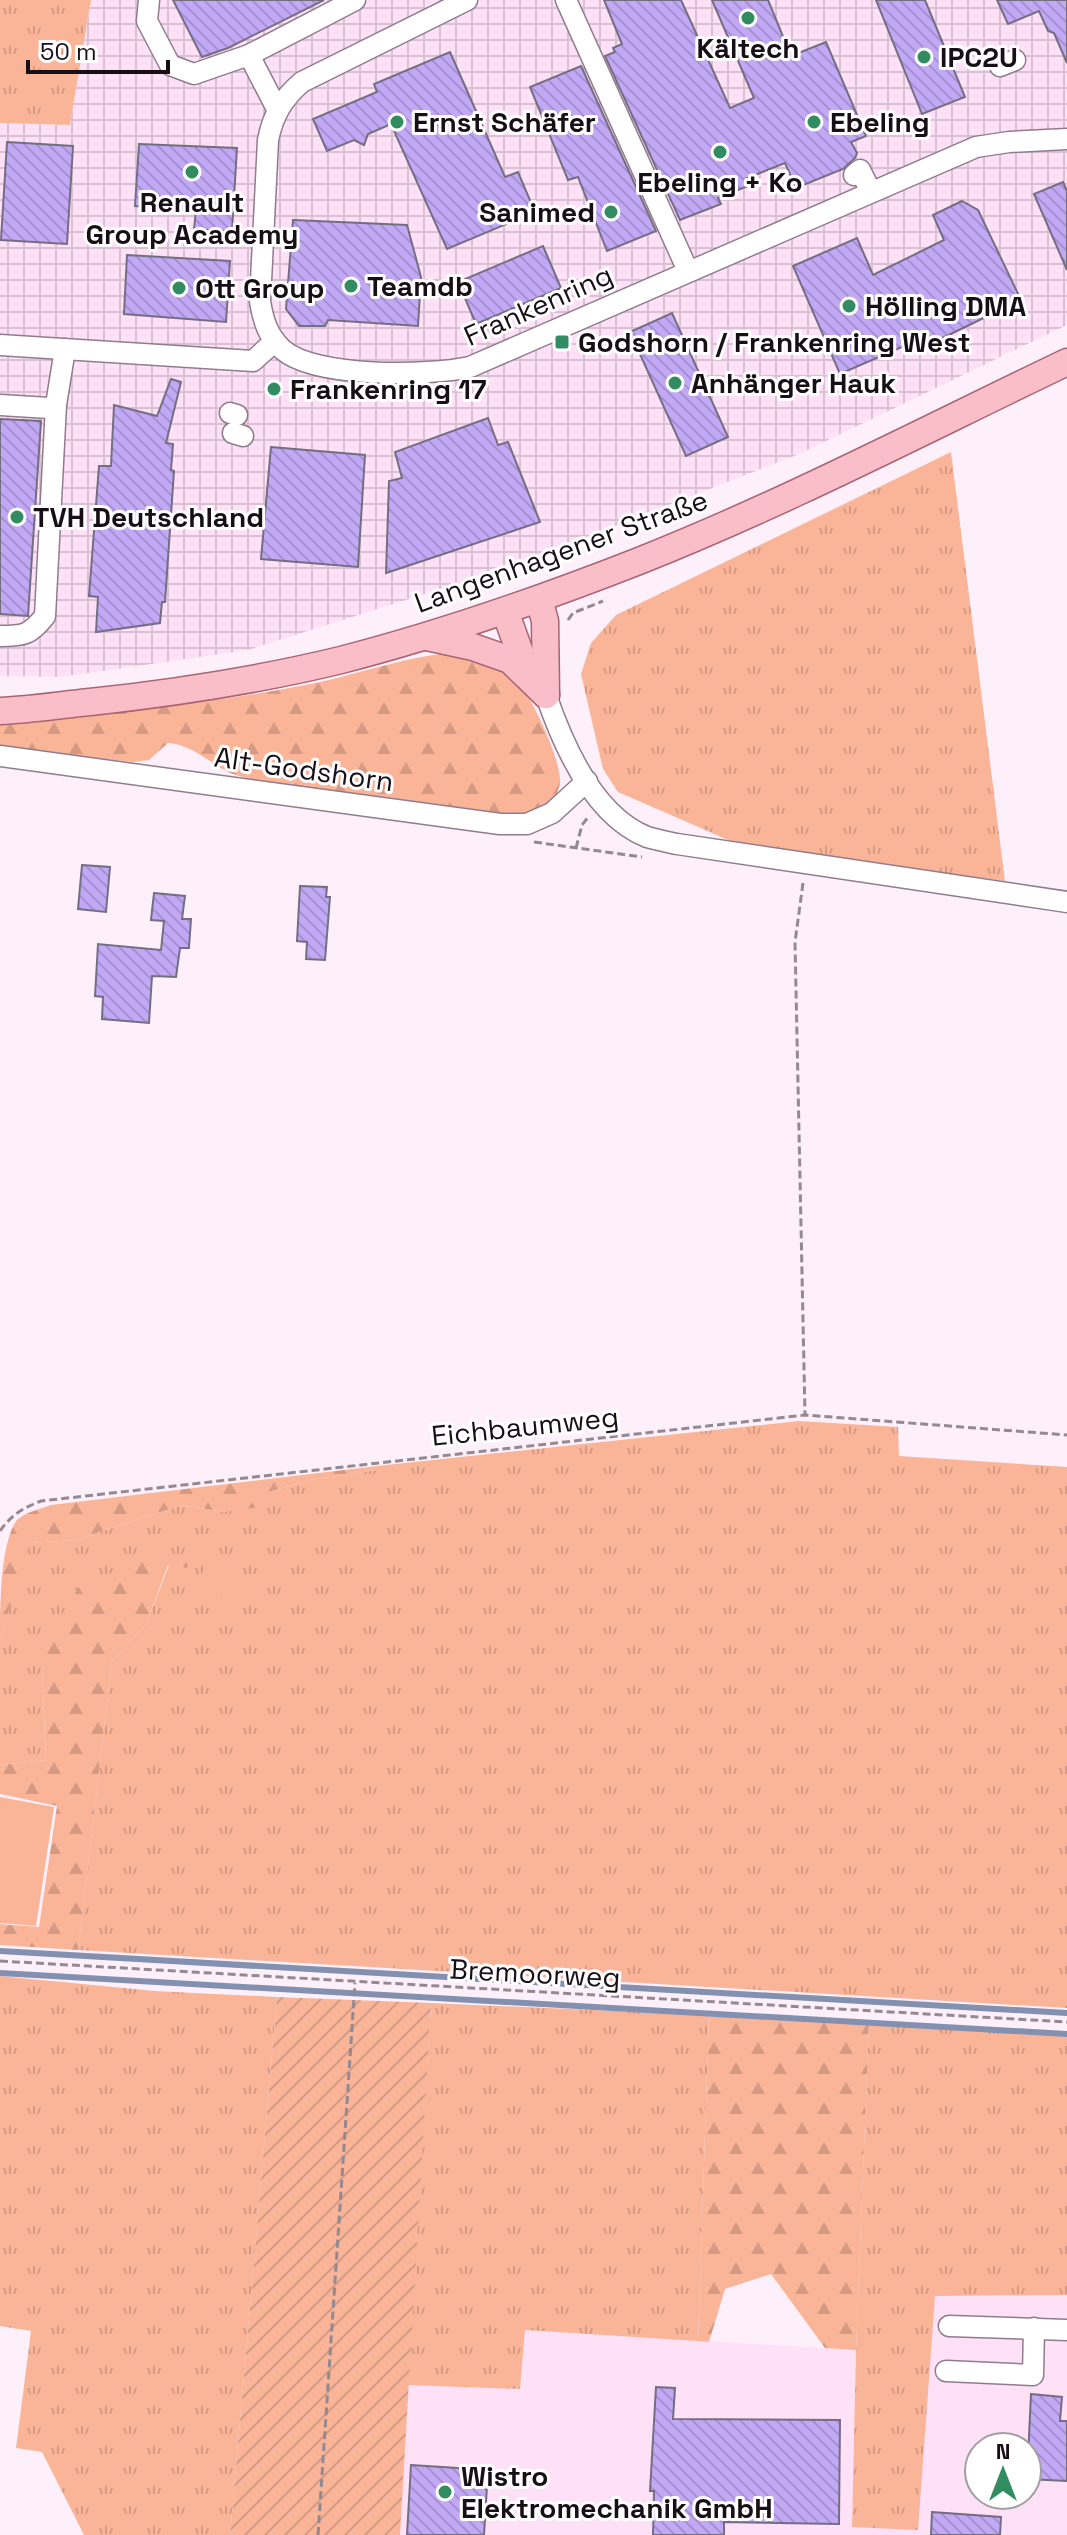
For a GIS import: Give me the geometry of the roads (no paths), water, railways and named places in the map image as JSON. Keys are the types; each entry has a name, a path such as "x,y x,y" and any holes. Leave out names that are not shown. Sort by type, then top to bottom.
{"main road":[{"name":"Langenhagener Straße","path":"0,711 148,696 252,679 340,660 505,611 641,560 740,517 1067,362"},
{"path":"538,687 545,621 539,599"},
{"path":"505,611 538,687"},
{"path":"424,637 473,647 510,660 538,687"}],"street":[{"path":"149,0 147,21 170,65 194,74 249,55 355,0"},
{"path":"0,345 253,361 275,341 263,320 260,301 268,140 277,109 302,82 437,6 467,0"},
{"path":"566,0 688,271"},
{"path":"249,55 277,109"},
{"name":"Frankenring","path":"275,341 285,352 327,367 415,374 445,372 482,363 976,147 1067,139"},
{"path":"854,175 860,170 871,192"},
{"path":"0,636 33,632 45,616 56,405 65,349"},
{"path":"0,405 49,408 56,405"},
{"path":"538,687 560,736 601,801 625,823 647,836 677,844 1067,902"},
{"name":"Alt-Godshorn","path":"0,756 500,824 527,824 552,813 587,781"},
{"path":"949,2326 1067,2330"},
{"path":"946,2371 1033,2375 1034,2328"}],"waterway":[{"path":"0,1951 1067,2013"},
{"path":"0,1973 1067,2034"}],"place":[{"name":"Kältech","path":"748,18"},
{"name":"IPC2U","path":"924,57"},
{"name":"Ernst Schäfer","path":"397,122"},
{"name":"Ebeling","path":"814,122"},
{"name":"Ebeling + Ko","path":"720,152"},
{"name":"Renault Group Academy","path":"192,172"},
{"name":"Sanimed","path":"611,212"},
{"name":"Teamdb","path":"351,286"},
{"name":"Ott Group","path":"179,288"},
{"name":"Hölling DMA","path":"849,306"},
{"name":"Godshorn / Frankenring West","path":"562,342"},
{"name":"Anhänger Hauk","path":"675,383"},
{"name":"Frankenring 17","path":"274,389"},
{"name":"TVH Deutschland","path":"17,517"},
{"name":"Wistro Elektromechanik GmbH","path":"445,2492"}]}
